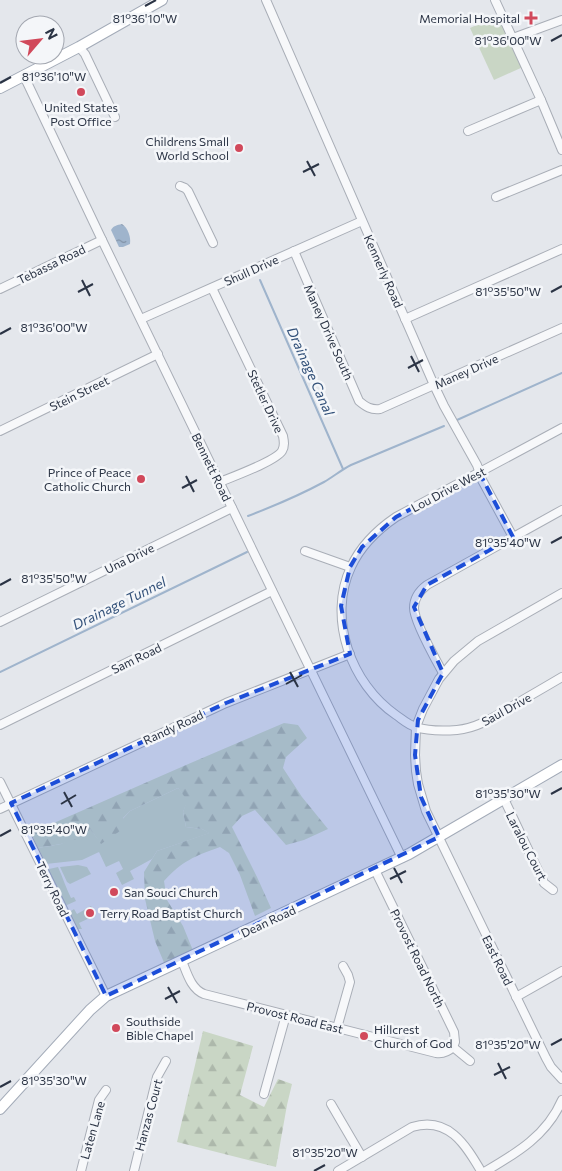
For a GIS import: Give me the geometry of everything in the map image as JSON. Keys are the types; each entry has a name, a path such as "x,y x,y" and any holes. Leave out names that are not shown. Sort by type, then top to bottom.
{"main road":[{"path":"0,88 162,0"},
{"name":"Dean Road","path":"0,1109 90,1010 106,996 402,858 562,765"}],"street":[{"name":"Kennerly Road","path":"266,0 434,385 513,537"},
{"path":"495,0 562,150"},
{"path":"513,38 562,20"},
{"path":"79,46 85,54 115,117"},
{"name":"Bennett Road","path":"24,76 402,858"},
{"path":"468,131 541,100"},
{"path":"496,197 562,170"},
{"path":"180,186 188,191 213,243"},
{"name":"Shull Drive","path":"141,319 362,221"},
{"name":"Tebassa Road","path":"0,289 102,240"},
{"path":"405,319 562,249"},
{"name":"Maney Drive South","path":"294,251 359,401 369,409"},
{"name":"Stetler Drive","path":"212,288 284,441 282,451 274,458 220,482"},
{"name":"Maney Drive","path":"369,409 380,409 562,328"},
{"name":"Stein Street","path":"0,431 158,354"},
{"name":"Lou Drive West","path":"416,727 389,711 371,694 350,654 344,635 341,606 350,567 365,543 384,525 396,517 562,428"},
{"name":"Una Drive","path":"0,622 232,508"},
{"path":"443,673 416,620 414,611 416,599 421,590 562,510"},
{"path":"305,551 350,567"},
{"name":"Sam Road","path":"0,725 272,591"},
{"path":"416,727 438,679 454,661 478,641 562,593"},
{"name":"Randy Road","path":"0,809 226,703 350,654"},
{"name":"Saul Drive","path":"416,727 457,730 479,724 562,677"},
{"name":"East Road","path":"416,727 415,755 418,784 426,811 546,1058 562,1080"},
{"name":"Terry Road","path":"0,782 106,996"},
{"name":"Laralou Court","path":"504,799 544,883 553,890"},
{"name":"Provost Road North","path":"376,870 454,1032 455,1042 453,1047"},
{"name":"Provost Road East","path":"182,961 193,986 200,992 440,1054 453,1047"},
{"path":"337,1028 350,982 343,966"},
{"path":"516,998 562,971"},
{"path":"264,1094 286,1015"},
{"path":"453,1047 470,1061"},
{"name":"Hanzas Court","path":"134,1171 157,1077 166,1060"},
{"name":"Laten Lane","path":"81,1171 99,1100 106,1090"},
{"path":"486,1171 520,1150 538,1136 553,1117 562,1100"},
{"path":"331,1104 362,1156"},
{"path":"338,1171 419,1125 435,1125 449,1131 461,1140 481,1171"}],"highlighted area":[{"path":"479,472 513,537 427,585 414,607 443,673 418,720 415,755 421,797 439,837 106,996 11,803 226,703 350,654 341,606 350,567 362,547 396,517"}],"green space":[{"path":"499,15 523,67 494,80 470,28"},
{"path":"284,723 298,725 307,738 286,757 283,768 302,797 328,829 304,840 286,845 255,810 242,816 232,827 271,908 255,916 240,875 229,853 220,847 189,860 171,874 164,881 167,900 183,926 194,953 165,965 155,941 145,899 144,872 157,851 209,833 202,829 186,827 183,812 187,800 178,788 130,811 123,818 126,825 101,844 90,829 83,837 61,844 38,848 31,833"},
{"path":"178,788 188,800 183,812 186,827 202,829 210,833 157,851 152,859 130,871 134,879 122,885 116,873 123,869 119,861 106,867 99,852 82,860 46,864 38,848 61,844 90,829 101,843 130,811"},
{"path":"78,865 87,867 91,874 70,884 67,882 60,867"},
{"path":"58,867 71,898 74,897 76,901 67,905 64,904 48,870"},
{"path":"91,906 96,915 79,923 82,929 78,929 68,913 74,909 77,914"},
{"path":"203,1031 253,1046 240,1095 264,1107 278,1079 292,1084 276,1167 177,1142"}],"water":[{"path":"122,224 129,233 130,244 119,247 111,230 115,226"}],"waterway":[{"name":"Drainage Canal","path":"260,280 343,469"},
{"name":"Drainage Canal","path":"457,420 562,373"},
{"name":"Drainage Canal","path":"248,516 306,491 351,465 444,426"},
{"name":"Drainage Tunnel","path":"0,672 247,552"}],"place":[{"name":"Memorial Hospital","path":"531,18"},
{"name":"United States Post Office","path":"81,92"},
{"name":"Childrens Small World School","path":"239,148"},
{"name":"Prince of Peace Catholic Church","path":"141,479"},
{"name":"San Souci Church","path":"114,892"},
{"name":"Terry Road Baptist Church","path":"90,913"},
{"name":"Southside Bible Chapel","path":"116,1028"},
{"name":"Hillcrest Church of God","path":"364,1036"}]}
